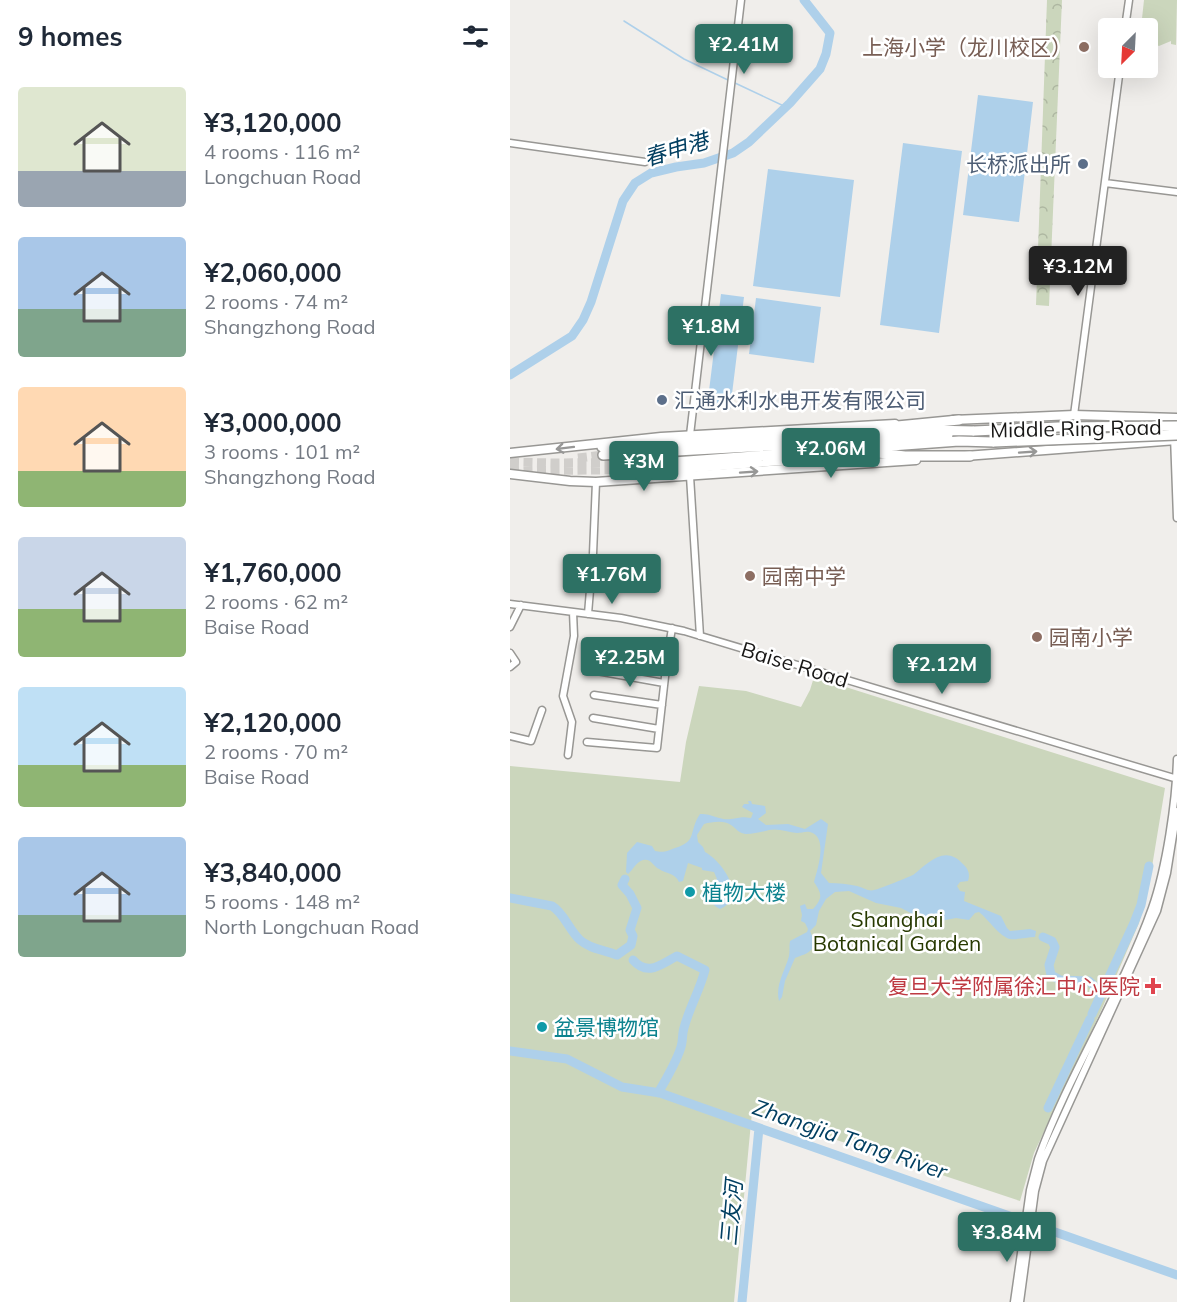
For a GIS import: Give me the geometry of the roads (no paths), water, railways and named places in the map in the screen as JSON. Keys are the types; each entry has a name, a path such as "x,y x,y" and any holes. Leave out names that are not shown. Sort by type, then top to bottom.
{"highway":[{"path":"759,439 959,420"},
{"name":"Middle Ring Road","path":"900,442 878,453 675,465 900,442 975,431 1176,421"},
{"name":"Middle Ring Road","path":"900,442 759,439 602,451 900,442 1176,438"},
{"path":"878,453 905,456 970,456"}],"main road":[{"path":"510,453 690,435 959,420 1074,415 1176,421"},
{"path":"510,474 596,482 1144,444 1176,438"}],"street":[{"path":"690,435 741,0"},
{"path":"1126,18 1129,0"},
{"path":"1074,415 1119,78"},
{"path":"510,142 645,162"},
{"path":"1105,183 1177,192"},
{"path":"1176,421 1177,518"},
{"path":"690,476 700,636"},
{"path":"588,614 593,566 596,482"},
{"name":"Baise Road","path":"510,604 672,628 1177,779"},
{"path":"510,627 521,606"},
{"path":"568,755 572,722 563,696 574,636 573,612"},
{"path":"587,742 657,748 672,628"},
{"path":"603,649 667,659"},
{"path":"510,653 516,662 510,667"},
{"path":"597,671 664,683"},
{"path":"594,694 662,705"},
{"path":"510,736 531,741 542,710"},
{"path":"593,718 659,729"},
{"path":"1020,1302 1034,1170 1041,1149 1152,909 1166,852 1177,779 1177,759"},
{"path":"1029,1210 1046,1150 1157,911 1166,879 1177,811"},
{"path":"1014,1302 1027,1228"}],"water":[{"path":"978,95 1033,102 1019,222 963,215"},
{"path":"903,143 962,151 939,333 880,325"},
{"path":"768,169 854,180 840,297 753,286"},
{"path":"721,294 744,297 730,410 707,407"},
{"path":"756,298 821,307 814,363 749,354"},
{"path":"748,801 765,806 766,813 758,819 766,825 788,824 805,829 821,819 828,824 821,873 829,883 874,890 913,875 937,857 950,856 964,865 969,873 968,881 960,882 957,886 960,891 965,892 964,901 1001,916 1010,931 1030,929 1036,931 1035,937 1006,938 979,912 969,920 956,918 930,923 901,908 876,903 849,891 835,892 826,899 819,911 816,925 810,931 815,943 813,947 807,953 795,958 779,1001 778,989 789,956 790,941 807,932 808,929 801,921 800,906 805,904 807,909 813,909 820,898 820,892 814,882 820,854 819,840 816,835 776,829 746,834 725,822 704,824 697,835 698,842 725,871 732,889 732,897 728,904 720,909 711,901 711,884 717,879 714,872 702,870 688,863 683,881 679,882 673,875 659,869 650,861 643,860 638,862 628,874 626,872 627,853 637,842 652,846 655,851 670,850 690,839 700,814 727,819 751,818 753,813 742,807 744,804 749,804"}],"waterway":[{"name":"春申港","path":"510,375 572,336 583,320 591,302 623,201 635,183 651,173 704,163 733,153 749,142 790,103 820,69 830,33 804,0"},
{"path":"624,21 684,59 730,81"},
{"path":"735,83 786,107"},
{"path":"1092,1014 1141,905 1149,866"},
{"path":"510,898 552,906 584,943 617,955 631,945 633,936 630,930 637,908 622,885 625,879"},
{"path":"1043,937 1052,941 1055,947 1049,965 1051,975 1060,980 1089,981 1102,993"},
{"path":"633,960 644,968 649,968 677,956 705,970 683,1030 679,1053 658,1093"},
{"path":"1048,1108 1090,1019"},
{"name":"Zhangjia Tang River","path":"510,1051 567,1059 622,1087 660,1093 1177,1275"},
{"name":"三友河","path":"742,1302 759,1128"}],"tunnel":[{"path":"578,458 603,455"},
{"path":"510,462 674,462"},
{"path":"510,471 675,469"}],"place":[{"name":"上海小学（龙川校区）","path":"1084,47"},
{"name":"长桥派出所","path":"1083,164"},
{"name":"汇通水利水电开发有限公司","path":"662,400"},
{"name":"园南中学","path":"750,576"},
{"name":"园南小学","path":"1037,637"},
{"name":"植物大楼","path":"690,892"},
{"name":"复旦大学附属徐汇中心医院","path":"1153,986"},
{"name":"盆景博物馆","path":"542,1027"}],"park label":[{"name":"Shanghai Botanical Garden","path":"897,931"}]}
